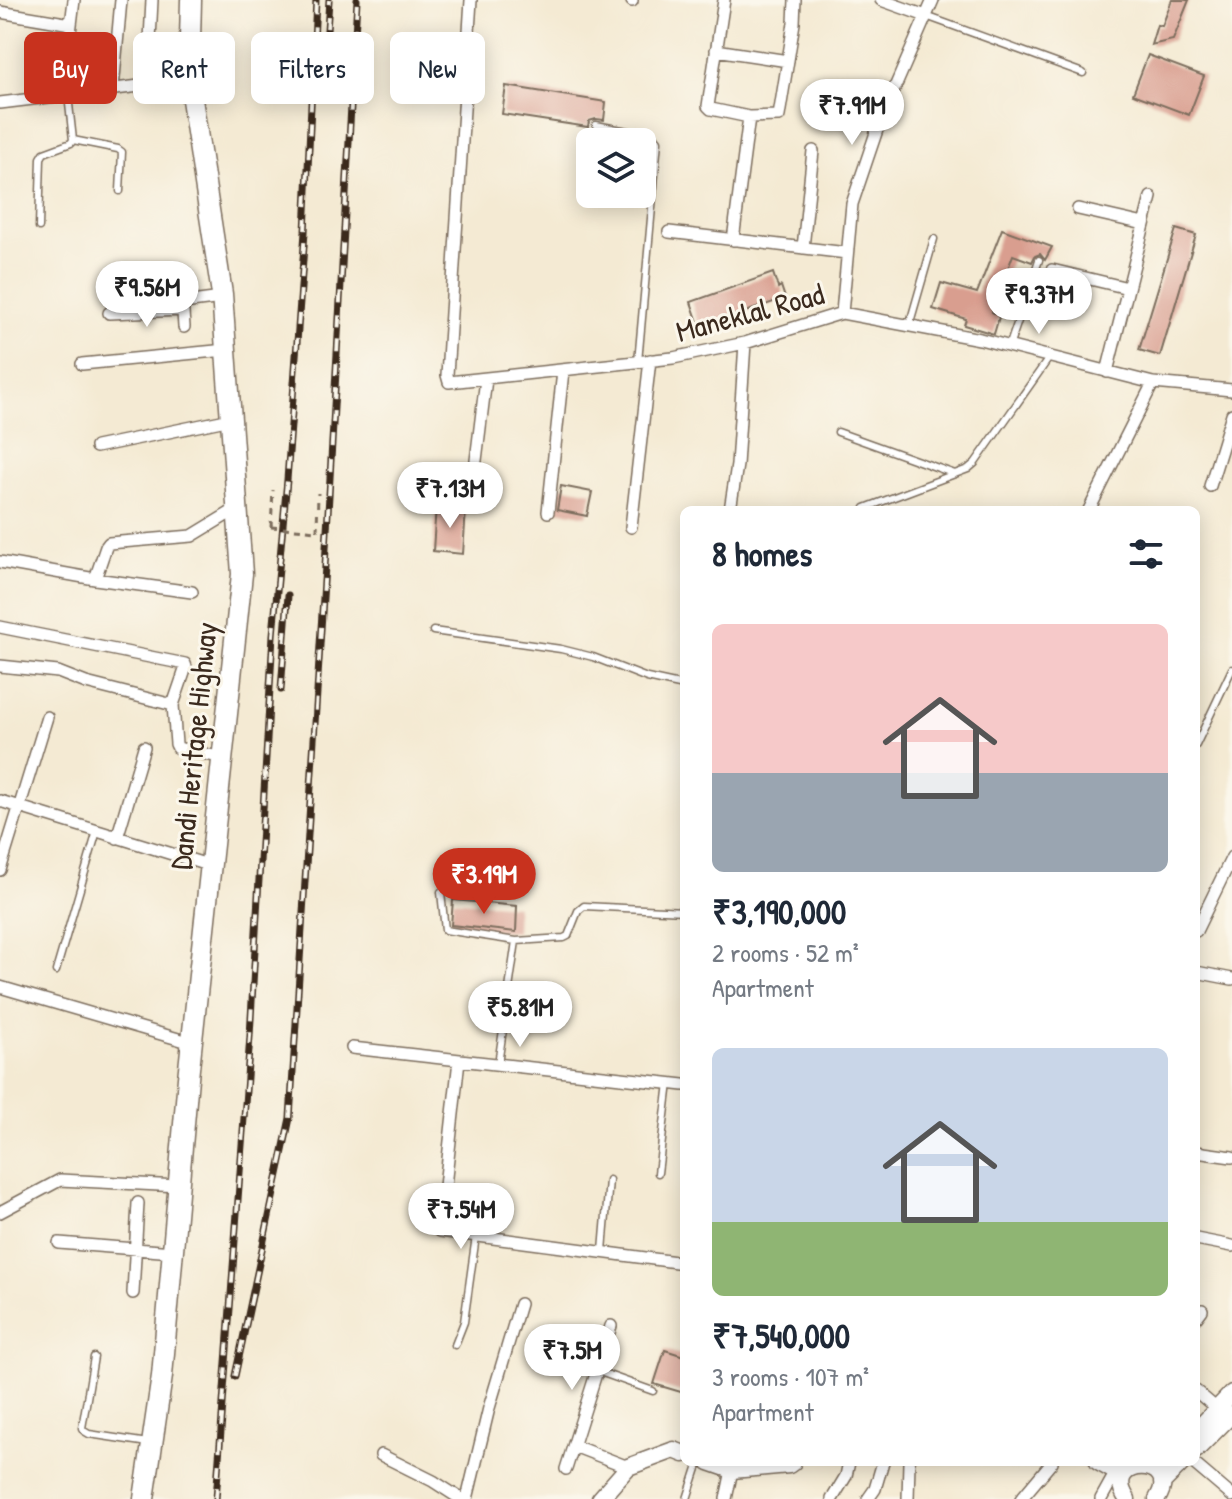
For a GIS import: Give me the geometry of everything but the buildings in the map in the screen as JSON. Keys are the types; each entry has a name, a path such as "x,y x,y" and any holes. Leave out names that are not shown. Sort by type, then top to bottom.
{"highway":[{"name":"Dandi Heritage Highway","path":"190,32 191,0"},
{"name":"Dandi Heritage Highway","path":"144,1499 162,1376 192,1043 242,574 222,298 193,104"}],"main road":[{"path":"1200,1445 1224,1412 1232,1393"},
{"path":"1200,1428 1224,1412"},
{"path":"600,1499 628,1467 680,1449"},
{"path":"720,1466 732,1470 778,1466"},
{"path":"1105,1466 1120,1474"},
{"path":"1120,1474 1136,1466"},
{"path":"1143,1466 1152,1468 1161,1479 1178,1466"},
{"path":"1120,1474 1121,1489 1127,1499"}],"street":[{"path":"71,32 74,0"},
{"path":"117,44 121,0"},
{"path":"150,32 152,0"},
{"name":"Maneklal Road","path":"471,0 449,382 673,358 745,343 842,313 1009,347 1153,383 1232,390"},
{"path":"724,0 709,108 749,117 779,116 795,0"},
{"path":"881,0 926,16"},
{"path":"842,313 852,204 879,124 933,0"},
{"path":"0,12 71,24"},
{"path":"716,50 788,61"},
{"path":"0,103 24,100"},
{"path":"733,240 749,117"},
{"path":"803,248 813,151"},
{"path":"1107,372 1151,197"},
{"path":"1078,209 1144,224"},
{"path":"669,232 847,253"},
{"path":"1052,270 1128,288"},
{"path":"148,284 181,283 184,327"},
{"path":"109,313 183,306 222,298"},
{"path":"731,506 737,465 745,343"},
{"path":"82,364 226,350"},
{"path":"631,527 644,361"},
{"path":"548,512 563,371"},
{"path":"471,501 486,379"},
{"path":"1091,506 1153,383"},
{"path":"1210,486 1232,414"},
{"path":"96,447 231,419"},
{"path":"95,579 109,543 192,536 238,508"},
{"path":"0,562 192,592"},
{"path":"0,627 185,664 173,705 176,744 178,748 223,758"},
{"path":"0,666 62,673 86,683 173,705"},
{"path":"0,870 47,717"},
{"path":"117,838 144,747"},
{"path":"0,801 211,866"},
{"path":"1200,923 1232,857"},
{"path":"1200,973 1232,979"},
{"path":"0,987 192,1043"},
{"path":"352,1048 680,1084"},
{"path":"459,1060 440,1231 680,1262"},
{"path":"1200,1153 1232,1157"},
{"path":"0,1212 60,1180 179,1186"},
{"path":"133,1293 138,1203"},
{"path":"1200,1240 1232,1246"},
{"path":"59,1243 173,1252"},
{"path":"381,1455 464,1499 520,1304"},
{"path":"566,1469 611,1326"},
{"path":"1200,1394 1224,1412"},
{"path":"574,1446 628,1467"},
{"path":"832,1499 846,1476 848,1466"},
{"path":"868,1499 875,1489 882,1466"},
{"path":"908,1499 909,1466"},
{"path":"1021,1499 1049,1466"},
{"path":"1197,1466 1232,1496"},
{"path":"726,1499 732,1470"},
{"path":"1101,1499 1120,1474"}],"lane":[{"path":"926,16 1083,73"},
{"path":"69,104 73,140"},
{"path":"596,125 654,136 658,141 644,361"},
{"path":"73,140 122,152 120,191"},
{"path":"39,227 41,158 44,153 73,140"},
{"path":"909,326 934,239"},
{"path":"1009,347 1039,260"},
{"path":"870,506 968,469 1049,357"},
{"path":"838,432 956,474"},
{"path":"433,631 561,649 593,657 647,678 680,685"},
{"path":"1200,737 1232,669"},
{"path":"56,971 97,831"},
{"path":"441,892 445,930 516,941 568,936 578,911 584,906 680,911"},
{"path":"498,1064 516,941"},
{"path":"658,1173 669,1083"},
{"path":"603,1251 609,1180"},
{"path":"455,1345 464,1322 476,1236"},
{"path":"94,1357 84,1431 152,1443"},
{"path":"597,1371 653,1391"},
{"path":"687,1499 698,1466"}],"path":[{"path":"273,490 271,527 317,531 318,493"}],"railway":[{"path":"216,1499 250,1036 273,635 305,232 316,0"},
{"path":"327,32 329,0"},
{"path":"235,1376 290,1118 357,0"},
{"path":"281,690 288,595"}]}
